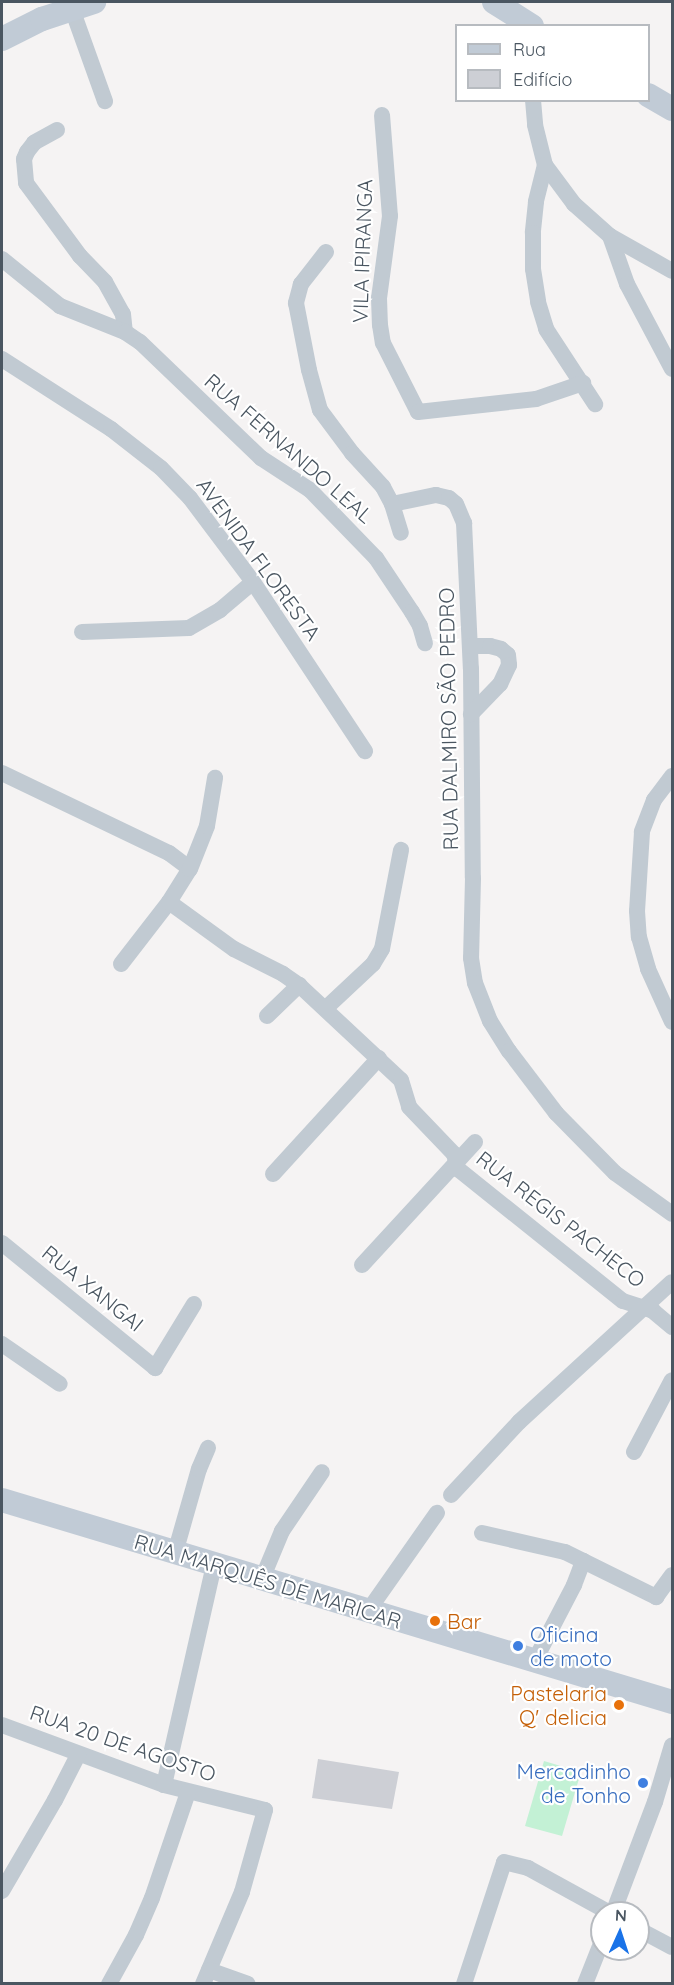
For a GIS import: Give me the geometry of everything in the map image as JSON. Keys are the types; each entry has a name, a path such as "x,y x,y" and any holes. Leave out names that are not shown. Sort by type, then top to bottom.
{"main road":[{"path":"494,2 529,24"},
{"path":"2,39 16,30 82,4"},
{"path":"650,96 672,109"},
{"name":"RUA MARQUÊS DE MARICAR","path":"2,1500 672,1702"}],"street":[{"path":"82,4 105,101"},
{"path":"533,102 535,125 545,165 574,204 610,236 672,271"},
{"name":"VILA IPIRANGA","path":"382,116 390,216 379,298 380,325 383,343 415,408 422,413 536,399 583,383"},
{"path":"57,130 34,143 27,152 24,168 26,183 80,256 105,282 123,314 125,332"},
{"path":"545,165 536,202 533,233 533,269 538,302 546,329 560,354 583,383 595,404"},
{"path":"610,236 627,284 672,369"},
{"path":"326,252 301,284 296,303 311,379 320,410 327,422 383,487 392,504 401,532"},
{"name":"RUA FERNANDO LEAL","path":"2,259 60,306 125,332 140,342 250,449 270,466 310,490 362,542 412,612 420,626 425,643"},
{"name":"AVENIDA FLORESTA","path":"2,359 111,429 161,468 190,498 253,582 365,751"},
{"name":"RUA DALMIRO SÃO PEDRO","path":"392,504 436,495 449,498 456,504 464,524 471,646 473,878 471,958 475,983 481,999 509,1051 556,1113 615,1173 672,1214"},
{"path":"81,632 189,628 220,610 253,582"},
{"path":"471,646 490,646 501,649 508,655 509,665 500,684 471,714"},
{"path":"2,773 169,853 190,870"},
{"path":"672,776 654,800 642,832 637,911 639,938 648,969 672,1022"},
{"path":"121,964 169,902 190,870 207,826 215,778"},
{"path":"326,1008 373,964 382,949 401,850"},
{"name":"RUA REGIS PACHECO","path":"169,902 234,949 300,985 401,1080 413,1113 454,1154 458,1169 623,1301 652,1311 672,1327"},
{"path":"267,1016 300,985"},
{"path":"273,1174 379,1058"},
{"path":"362,1265 475,1143"},
{"name":"RUA XANGAI","path":"2,1243 155,1368 194,1304"},
{"path":"451,1495 519,1422 672,1282"},
{"path":"2,1344 60,1384"},
{"path":"634,1452 672,1380"},
{"path":"175,1553 199,1469 208,1448"},
{"path":"262,1579 282,1531 322,1472"},
{"path":"369,1611 437,1513"},
{"path":"482,1533 506,1540 549,1546 656,1597 672,1575"},
{"path":"534,1662 574,1585 583,1561"},
{"path":"164,1785 214,1565"},
{"name":"RUA 20 DE AGOSTO","path":"2,1725 164,1785 265,1810 242,1892 206,1977"},
{"path":"616,1901 651,1813 672,1745"},
{"path":"2,1891 55,1800 78,1755"},
{"path":"109,1983 136,1935 152,1898 188,1792"},
{"path":"464,1983 504,1862 528,1868 590,1902"},
{"path":"650,1935 672,1947"},
{"path":"585,1983 594,1961"},
{"path":"206,1977 248,1983"}],"green space":[{"path":"544,1761 581,1772 562,1836 525,1826"}],"building":[{"path":"318,1759 399,1772 392,1809 312,1798"}],"place":[{"name":"Bar","path":"435,1621"},
{"name":"Oficina de moto","path":"518,1646"},
{"name":"Pastelaria Q' delicia","path":"619,1705"},
{"name":"Mercadinho de Tonho","path":"643,1783"}]}
